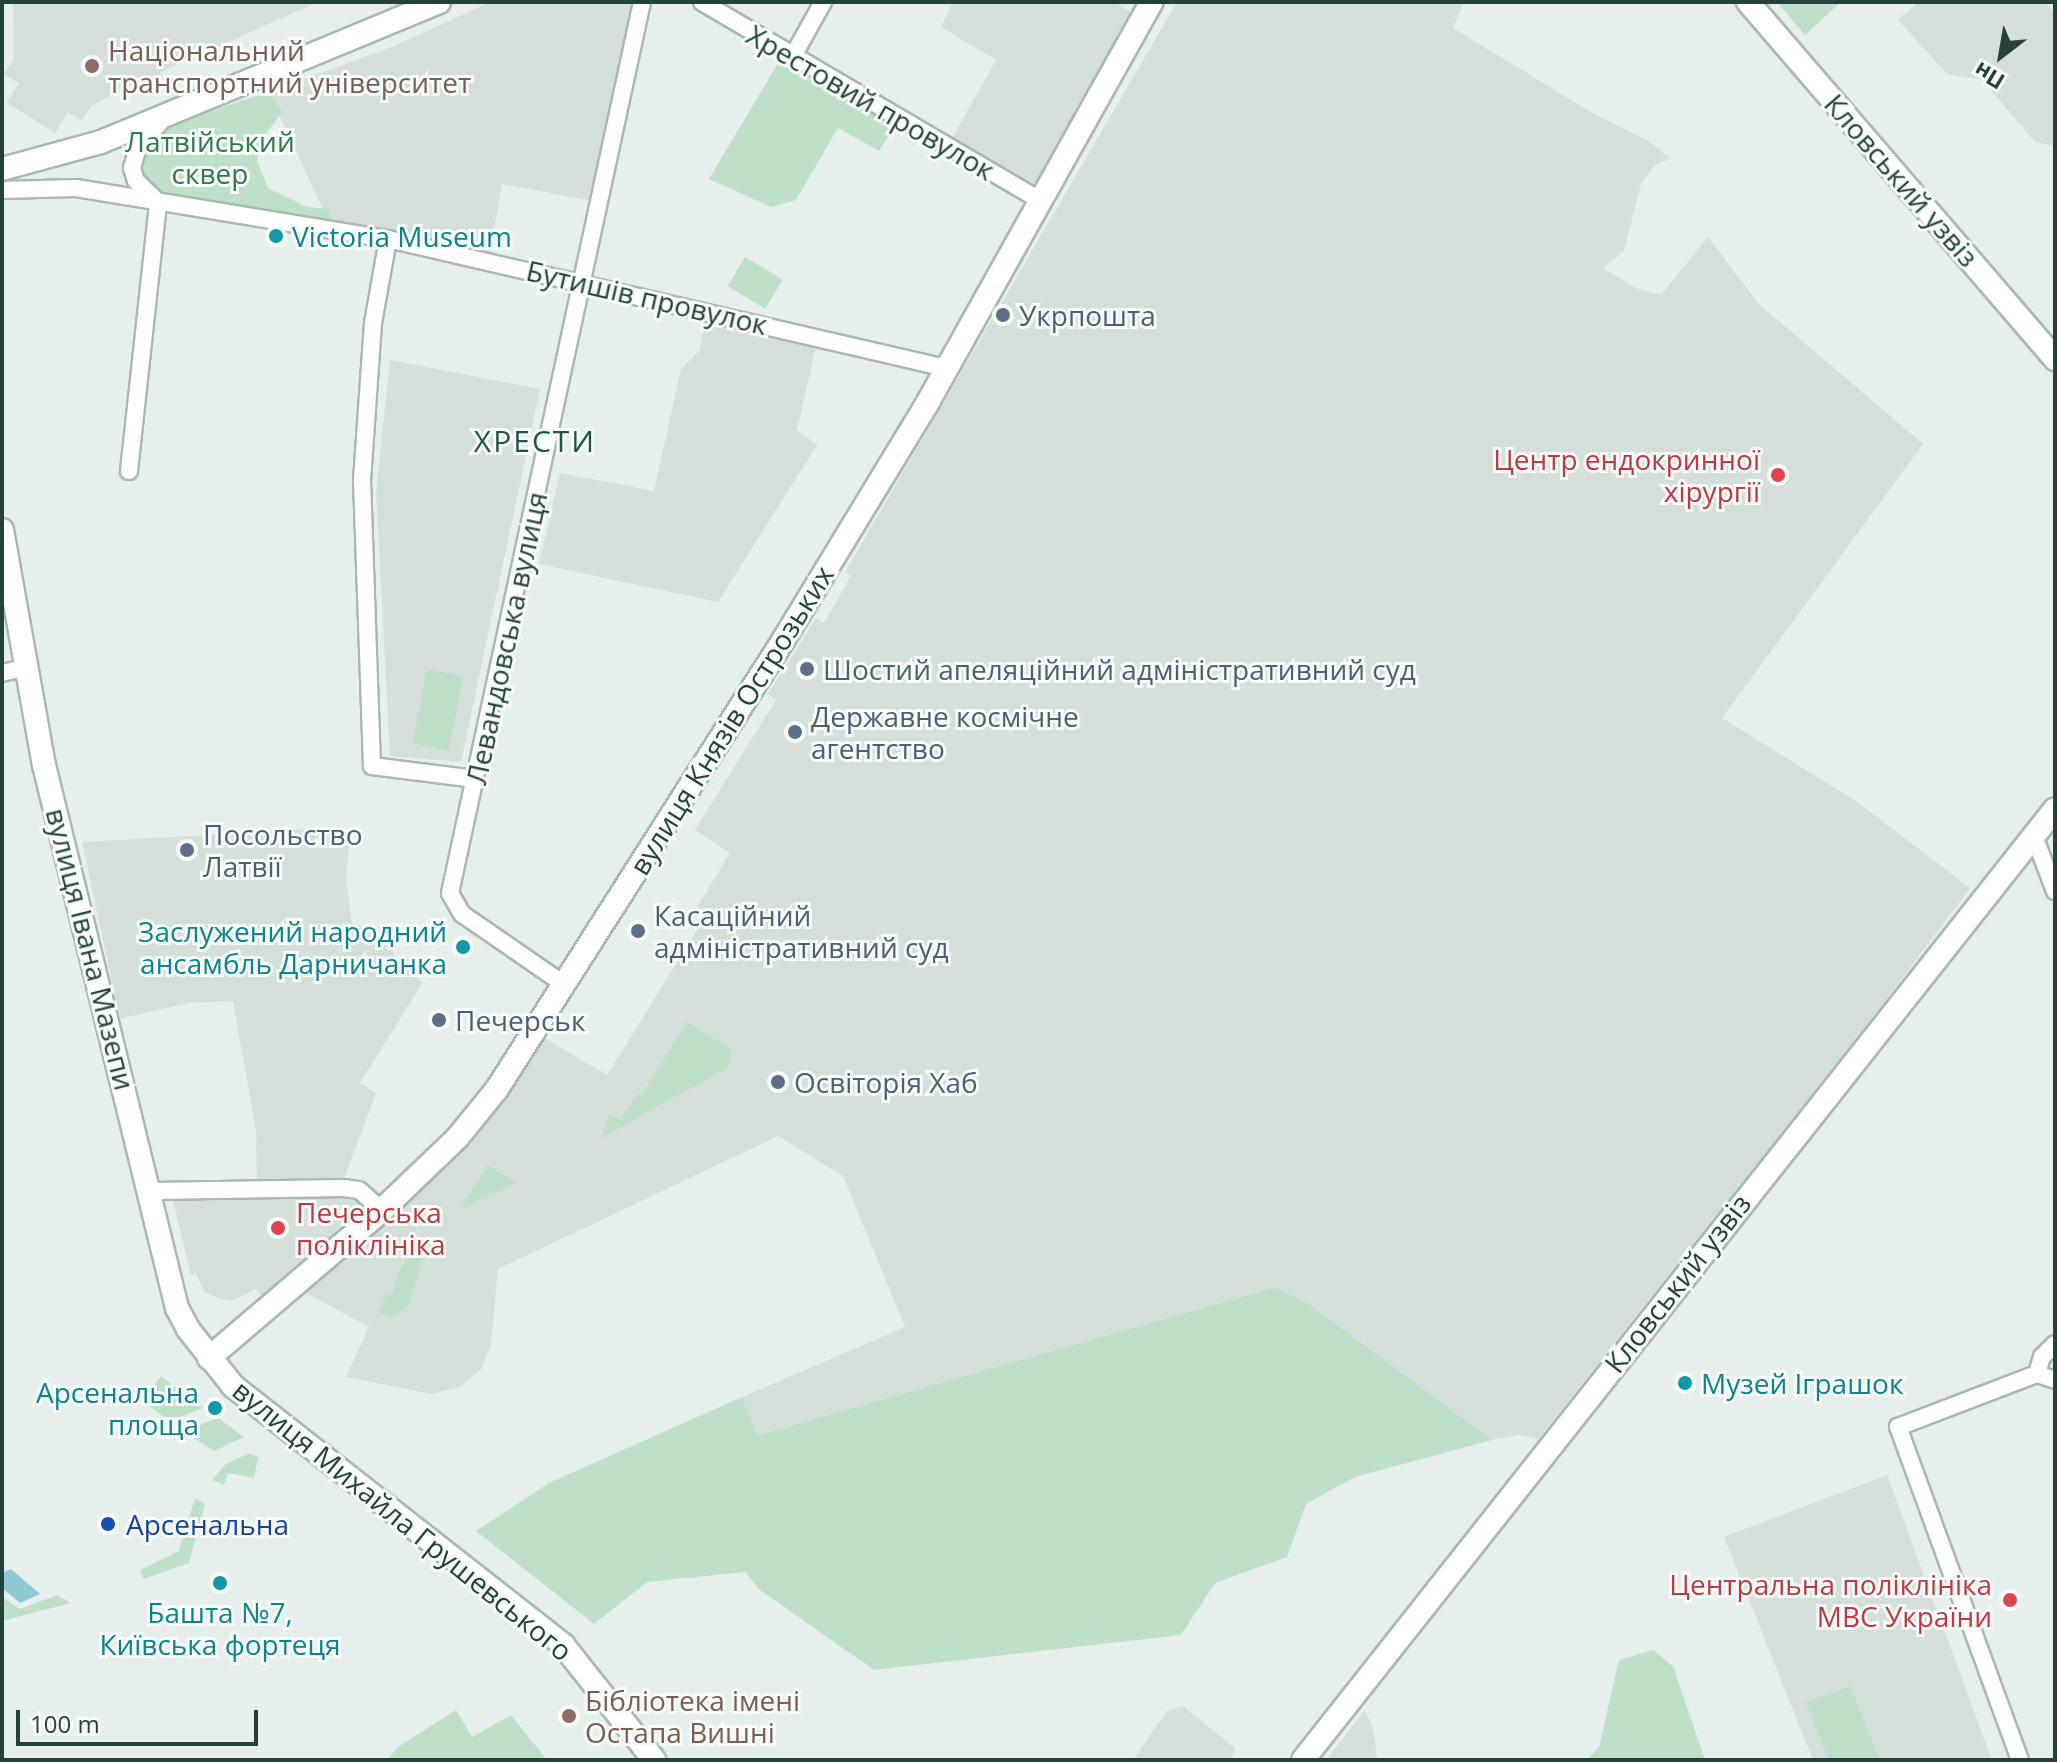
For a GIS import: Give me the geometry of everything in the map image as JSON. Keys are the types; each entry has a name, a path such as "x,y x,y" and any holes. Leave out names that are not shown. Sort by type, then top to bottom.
{"main road":[{"path":"2,169 50,159 165,116 439,2"},
{"name":"вулиця Князів Острозьких","path":"209,1358 382,1210 474,1118 565,985 784,639 946,368 1152,2"},
{"name":"Кловський узвіз","path":"1748,2 2055,359"},
{"path":"2,154 50,159"},
{"name":"вулиця Івана Мазепи","path":"2,530 13,670 152,1191 177,1308 209,1358"},
{"name":"Кловський узвіз","path":"1303,1760 2044,837 2055,809"},
{"name":"вулиця Михайла Грушевського","path":"209,1358 254,1403 563,1645 654,1760"}],"street":[{"name":"Левандовська вулиця","path":"565,985 462,914 450,893 642,2"},
{"name":"Хрестовий провулок","path":"702,2 1041,201"},
{"path":"793,56 823,2"},
{"path":"129,471 158,202 136,181 132,168 138,147 165,116"},
{"name":"Бутишів провулок","path":"2,190 76,188 388,239 584,281 946,368"},
{"path":"388,239 373,323 362,492 372,766 475,779"},
{"path":"2044,837 2055,891"},
{"path":"152,1191 344,1188 359,1190 382,1210"},
{"path":"2037,1374 2042,1357 2055,1344"},
{"path":"2020,1760 1898,1427 2037,1374 2055,1380"}],"shaded area":[{"name":"Національний транспортний університет","path":"13,2 318,2 161,72 163,77 144,86 141,79 91,106 82,121 68,112 55,133 7,103 19,83 4,74 14,59"},
{"path":"490,2 633,2 593,201 502,184 489,256 330,224 268,92 392,47"},
{"path":"953,2 1113,2 1137,16 1035,193 949,144 996,60 941,27"},
{"path":"1177,2 1464,2 1453,28 1589,111 1647,140 1670,158 1654,166 1641,184 1624,251 1603,268 1638,289 1661,295 1708,237 1759,304 1923,444 1722,718 1856,801 1970,888 1867,1025 1538,1439 1517,1435 1492,1440 1312,1306 1276,1287 756,1437 742,1397 905,1327 843,1176 778,1136 498,1269 491,1344 482,1368 460,1387 431,1394 346,1377 369,1327 303,1291 541,1036 607,1075 706,916 696,909 730,853 695,830 776,700 768,694 816,618 824,623 851,576 845,572"},
{"path":"1918,2 2045,2 2055,13 2055,146 2035,142 1982,80 1947,74 1898,20"},
{"path":"706,320 816,347 797,430 817,445 718,602 539,564 560,473 654,491 681,369 699,351"},
{"path":"390,360 540,389 461,762 390,756 376,492"},
{"path":"333,828 350,837 346,877 352,923 385,935 400,965 423,982 360,1083 376,1093 343,1182 257,1182 256,1131 233,1001 188,1003 120,1019 82,842"},
{"path":"339,1190 358,1198 363,1207 262,1295 256,1289 231,1301 217,1298 204,1291 196,1274 191,1275 171,1192"},
{"path":"1887,1475 1992,1760 1813,1760 1724,1537"},
{"path":"1183,1706 1235,1748 1231,1760 1133,1760 1167,1711"},
{"path":"1365,1710 1374,1731 1377,1760 1326,1760"}],"green space":[{"path":"1777,2 1841,2 1805,35"},
{"path":"781,58 894,127 879,151 838,128 796,200 771,207 709,179"},
{"name":"Латвійський сквер","path":"268,92 282,112 260,142 257,161 268,188 307,207 328,209 332,220 170,197 150,185 140,166 146,139 173,123"},
{"path":"745,257 783,280 765,309 727,286"},
{"path":"427,669 463,676 449,751 412,744"},
{"path":"687,1022 729,1048 732,1054 727,1068 601,1138 610,1114 620,1120 637,1094 641,1096"},
{"path":"488,1165 516,1183 460,1209"},
{"path":"420,1237 428,1240 409,1305 395,1316 377,1313 387,1293 394,1293 396,1277"},
{"path":"1276,1287 1312,1306 1492,1440 1355,1477 1306,1504 1287,1557 1215,1583 1181,1635 874,1670 760,1590 745,1572 647,1582 594,1624 476,1531 549,1483 742,1397 757,1436"},
{"path":"161,1376 203,1408 170,1421 142,1401"},
{"path":"218,1418 244,1437 214,1451 183,1431"},
{"path":"250,1453 258,1457 254,1478 228,1473 224,1485 212,1480 226,1464"},
{"path":"195,1498 205,1504 189,1563 143,1579 140,1570 179,1551"},
{"path":"57,1595 71,1603 2,1621 2,1597 20,1609"},
{"path":"1653,1650 1673,1666 1705,1760 1587,1760 1599,1747 1619,1660"},
{"path":"1850,1686 1880,1760 1829,1760 1806,1703"},
{"path":"456,1710 472,1737 511,1715 547,1760 387,1760 398,1747"}],"water":[{"path":"11,1569 40,1594 20,1603 2,1588 2,1573"}],"place":[{"name":"Національний транспортний університет","path":"92,66"},
{"name":"Victoria Museum","path":"276,236"},
{"name":"Укрпошта","path":"1003,315"},
{"name":"Центр ендокринної хірургії","path":"1778,475"},
{"name":"Шостий апеляційний адміністративний суд","path":"807,669"},
{"name":"Державне космічне агентство","path":"795,732"},
{"name":"Посольство Латвії","path":"187,850"},
{"name":"Касаційний адміністративний суд","path":"638,931"},
{"name":"Заслужений народний ансамбль Дарничанка","path":"463,947"},
{"name":"Печерськ","path":"439,1020"},
{"name":"Освіторія Хаб","path":"778,1082"},
{"name":"Печерська поліклініка","path":"278,1228"},
{"name":"Музей Іграшок","path":"1685,1383"},
{"name":"Арсенальна площа","path":"215,1408"},
{"name":"Арсенальна","path":"108,1524"},
{"name":"Башта №7, Київська фортеця","path":"220,1583"},
{"name":"Центральна поліклініка МВС України","path":"2010,1600"},
{"name":"Бібліотека імені Остапа Вишні","path":"569,1716"}],"district":[{"name":"ХРЕСТИ","path":"535,441"}]}
